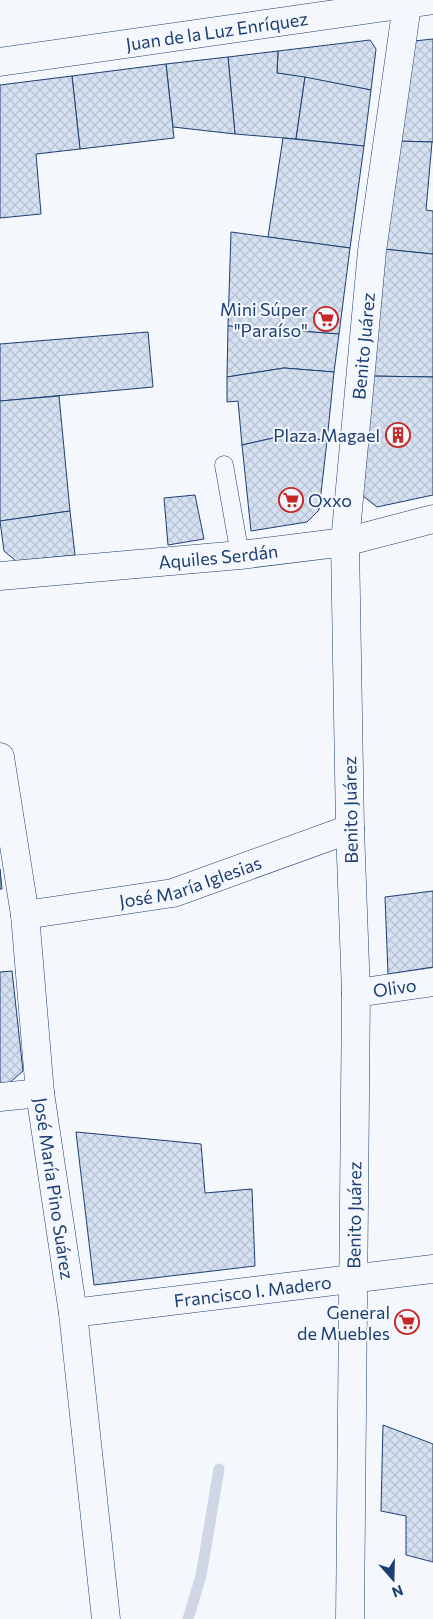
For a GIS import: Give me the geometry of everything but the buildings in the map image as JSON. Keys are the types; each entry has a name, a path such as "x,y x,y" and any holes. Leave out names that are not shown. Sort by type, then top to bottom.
{"street":[{"name":"Juan de la Luz Enríquez","path":"0,62 420,2"},
{"name":"Benito Juárez","path":"350,1619 356,993 350,829 345,542 372,250 420,2"},
{"name":"Aquiles Serdán","path":"0,576 240,555 345,542 433,519"},
{"name":"José María Pino Suárez","path":"0,757 25,915 40,1093 73,1312 106,1619"},
{"name":"José María Iglesias","path":"25,915 173,893 350,829"},
{"name":"Olivo","path":"356,993 433,982"},
{"path":"0,1097 40,1093"},
{"name":"Francisco I. Madero","path":"73,1312 354,1280 433,1269"}],"lane":[{"path":"224,465 240,555"}],"waterway":[{"path":"188,1619 201,1576 219,1469"}],"place":[{"name":"Mini Súper \"Paraíso\"","path":"326,319"},
{"name":"Plaza Magael","path":"398,435"},
{"name":"Oxxo","path":"291,500"},
{"name":"General de Muebles","path":"407,1322"}]}
